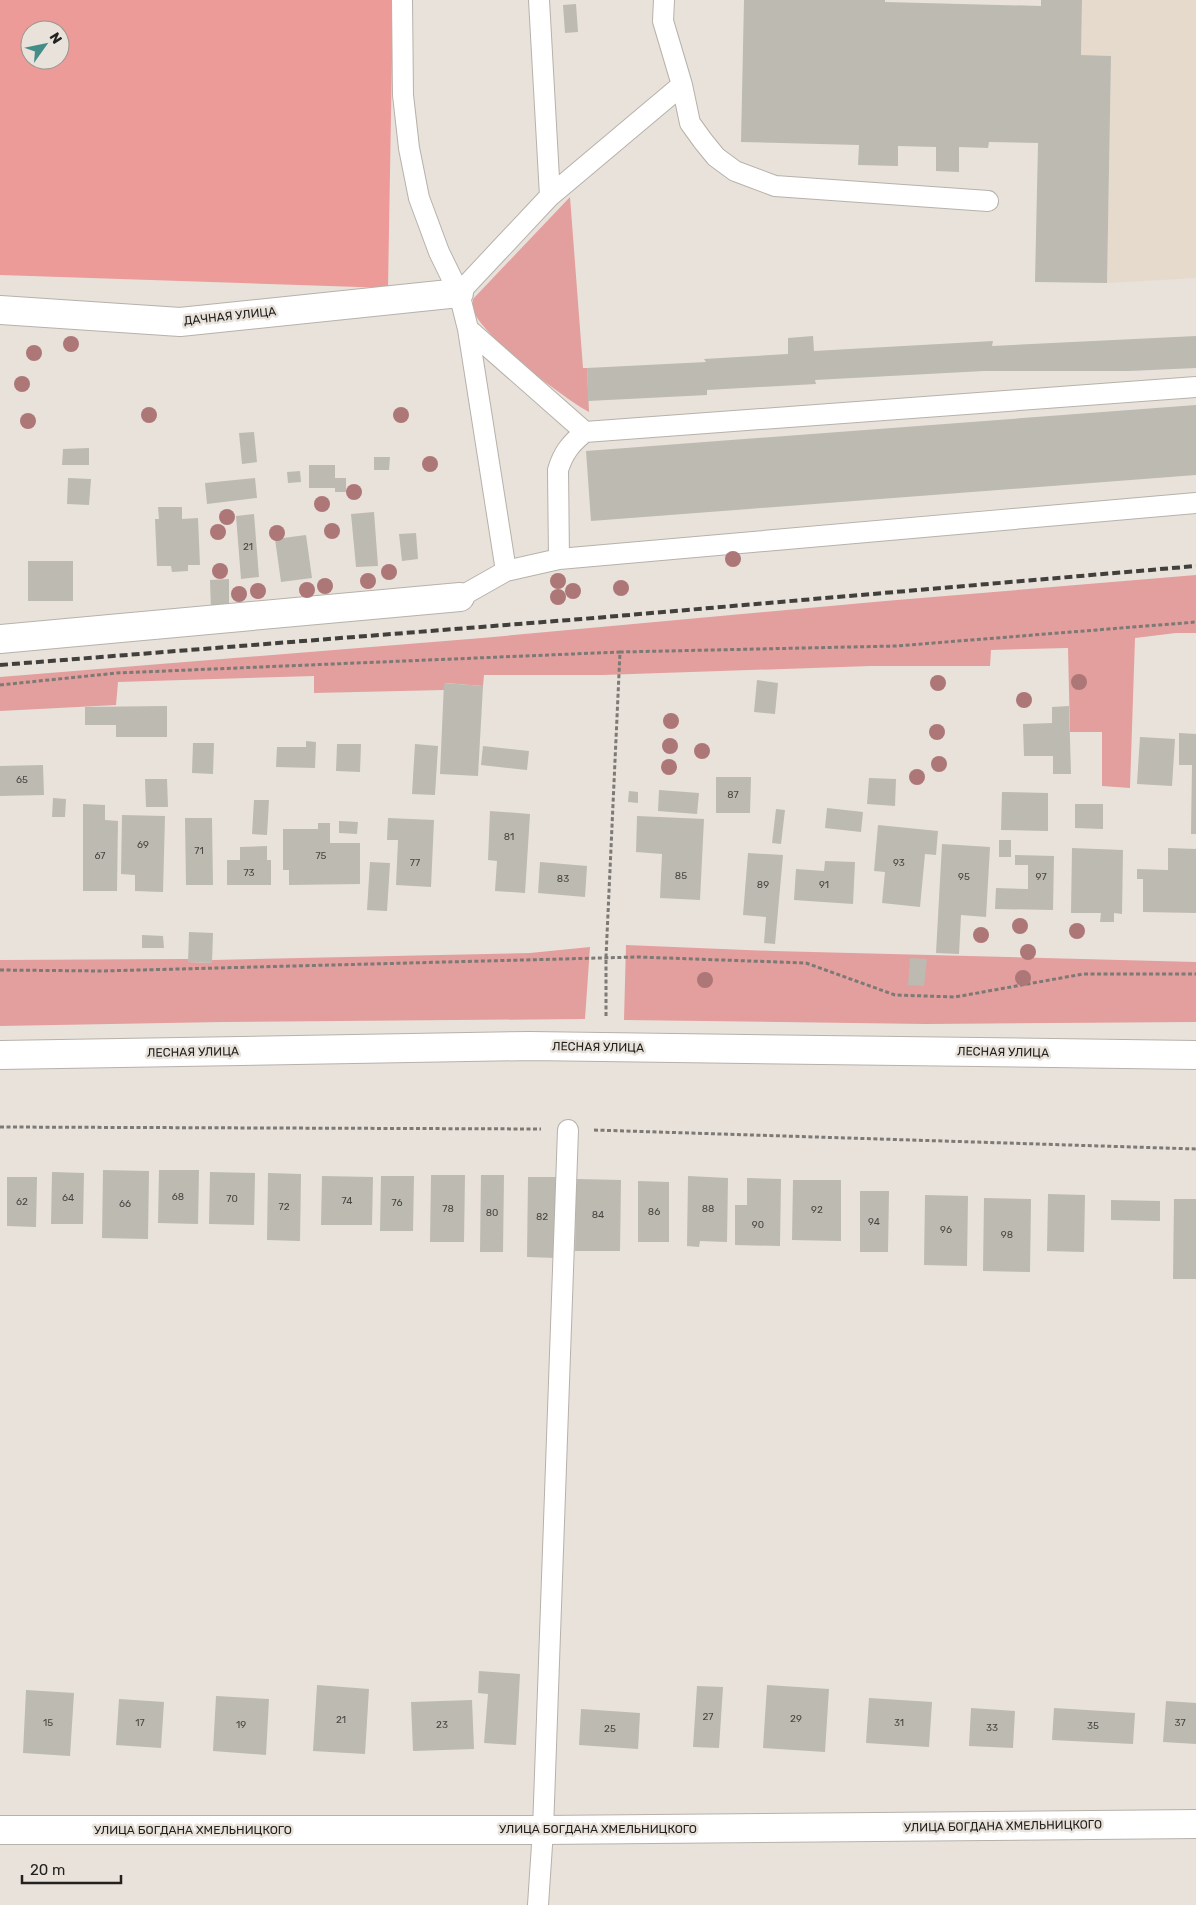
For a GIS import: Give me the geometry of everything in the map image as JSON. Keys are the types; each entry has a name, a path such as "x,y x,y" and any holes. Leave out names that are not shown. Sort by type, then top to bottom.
{"street":[{"name":"ДАЧНАЯ УЛИЦА","path":"0,310 180,322 459,293"},
{"path":"0,639 460,597"},
{"name":"ЛЕСНАЯ УЛИЦА","path":"0,1055 510,1046 1196,1055"},
{"name":"УЛИЦА БОГДАНА ХМЕЛЬНИЦКОГО","path":"0,1830 543,1830 1196,1824"}],"lane":[{"path":"402,0 403,95 409,148 419,198 439,252 459,293 468,330 506,571"},
{"path":"539,0 550,196"},
{"path":"664,0 663,20 682,85 690,123 716,157 735,171 776,186 988,201"},
{"path":"459,293 550,196 682,85"},
{"path":"468,330 585,432"},
{"path":"559,559 558,470 562,456 585,432 1196,387"},
{"path":"460,597 506,571 559,559 1196,503"},
{"path":"538,1905 543,1830 568,1130"}],"path":[{"path":"0,685 117,673 620,652 896,646 1196,622"},
{"path":"606,1047 606,958 620,652"},
{"path":"0,970 102,971 638,956 806,963 895,995 955,997 1083,974 1196,974"},
{"path":"0,1127 568,1130 1196,1149"}],"shaded area":[{"path":"0,0 393,0 388,288 0,275"},
{"path":"1082,0 1196,0 1196,278 1107,283 1111,56 1081,55"},
{"path":"570,197 583,368 587,368 589,412 525,366 492,336 473,310 473,299"},
{"path":"1196,575 1196,633 1176,633 1135,638 1130,788 1102,786 1102,732 1070,732 1068,648 991,650 990,666 871,666 603,675 484,675 483,686 445,683 444,690 314,693 314,676 118,682 116,705 0,711 0,677 482,638"},
{"path":"626,945 773,951 1196,962 1196,1022 926,1024 624,1020"},
{"path":"590,947 585,1019 0,1026 0,960 188,959 188,962 212,963 212,960 530,953"}],"building":[{"path":"744,0 885,0 885,2 1041,6 1041,0 1082,0 1081,55 1111,56 1107,283 1035,282 1038,143 989,142 988,148 959,147 959,172 936,171 936,147 898,146 898,166 858,165 859,145 741,142"},
{"path":"576,4 578,32 565,33 563,5"},
{"path":"813,336 814,351 993,341 992,346 1196,336 1196,368 1129,371 984,371 815,380 816,384 707,390 707,395 588,401 587,368 706,362 704,359 788,354 788,338"},
{"path":"1196,405 1196,475 591,521 586,451"},
{"path":"254,432 257,462 242,464 239,433"},
{"path":"89,448 89,465 62,465 63,449"},
{"path":"374,457 390,457 389,470 374,470"},
{"path":"309,465 335,465 335,478 346,478 346,492 335,492 335,488 309,488"},
{"path":"300,471 301,482 288,483 287,472"},
{"path":"68,478 91,479 89,505 67,504"},
{"path":"255,478 257,498 207,504 205,483"},
{"path":"158,507 182,507 182,519 198,518 200,565 188,565 188,571 172,572 171,566 157,566 155,519 159,519"},
{"path":"374,512 378,566 356,567 351,514"},
{"path":"254,514 259,577 241,579 236,516"},
{"path":"416,533 418,559 402,561 399,534"},
{"path":"306,535 312,578 281,582 275,539"},
{"path":"28,561 73,561 73,601 28,601"},
{"path":"229,579 229,610 211,611 210,580"},
{"path":"757,680 778,683 775,714 754,712"},
{"path":"444,683 483,686 478,776 440,774"},
{"path":"167,706 167,737 116,737 116,725 85,725 85,707"},
{"path":"1069,706 1071,774 1053,774 1053,756 1024,756 1023,724 1052,723 1052,707"},
{"path":"1179,733 1196,734 1196,834 1191,834 1192,765 1179,765"},
{"path":"1140,737 1175,739 1172,786 1137,784"},
{"path":"306,741 316,742 315,768 276,767 277,747 306,747"},
{"path":"193,743 214,743 213,774 192,773"},
{"path":"337,744 361,744 360,772 336,771"},
{"path":"415,744 438,746 435,795 412,794"},
{"path":"483,746 529,751 527,770 481,765"},
{"path":"43,765 44,795 0,796 0,766"},
{"path":"716,777 751,777 750,813 716,813"},
{"path":"869,778 896,779 895,806 867,804"},
{"path":"145,779 167,779 168,807 146,807"},
{"path":"659,790 699,793 697,814 658,811"},
{"path":"629,791 638,792 638,803 628,802"},
{"path":"1002,792 1048,793 1048,831 1001,830"},
{"path":"53,798 66,799 65,817 52,817"},
{"path":"254,800 269,800 267,835 252,834"},
{"path":"83,804 105,805 105,820 118,821 117,891 83,891"},
{"path":"1075,804 1103,804 1103,829 1075,828"},
{"path":"827,808 863,812 861,832 825,828"},
{"path":"776,809 785,810 781,844 772,843"},
{"path":"490,811 530,814 525,893 495,891 497,861 488,860"},
{"path":"122,815 165,816 163,892 135,891 135,875 121,874"},
{"path":"637,816 704,819 700,900 660,898 662,854 636,852"},
{"path":"185,818 212,818 213,885 186,885"},
{"path":"388,818 434,820 431,887 396,885 398,840 387,840"},
{"path":"339,821 358,822 357,834 339,833"},
{"path":"318,823 330,823 330,843 360,843 360,884 289,885 289,870 283,870 283,829 318,829"},
{"path":"878,825 938,831 936,855 925,854 920,907 882,903 885,872 874,871"},
{"path":"999,840 1011,840 1011,857 999,857"},
{"path":"942,844 990,847 986,917 961,915 959,954 936,953"},
{"path":"267,846 267,860 271,860 271,885 227,885 227,860 240,860 240,847"},
{"path":"1072,848 1123,850 1122,914 1114,913 1114,922 1100,922 1101,913 1071,913"},
{"path":"1168,848 1196,849 1196,913 1143,912 1143,879 1137,879 1137,869 1168,870"},
{"path":"748,853 783,855 775,944 764,943 766,917 743,915"},
{"path":"1015,855 1054,856 1053,910 995,909 996,888 1028,889 1028,865 1015,865"},
{"path":"825,861 855,862 853,904 794,900 796,869 824,871"},
{"path":"370,862 390,863 387,911 367,910"},
{"path":"540,862 587,866 585,897 538,893"},
{"path":"189,932 213,933 212,963 188,962"},
{"path":"142,935 163,936 164,948 142,948"},
{"path":"910,958 927,959 924,986 908,985"},
{"path":"103,1170 149,1171 148,1239 102,1238"},
{"path":"159,1170 199,1170 198,1224 158,1223"},
{"path":"52,1172 84,1173 83,1224 51,1224"},
{"path":"210,1172 255,1173 254,1225 209,1224"},
{"path":"268,1173 301,1174 300,1241 267,1240"},
{"path":"431,1175 465,1175 464,1242 430,1242"},
{"path":"481,1175 504,1175 503,1252 480,1252"},
{"path":"322,1176 373,1177 372,1225 321,1225"},
{"path":"381,1176 414,1176 413,1231 380,1231"},
{"path":"688,1176 728,1178 727,1242 700,1241 699,1247 687,1246"},
{"path":"7,1177 37,1177 36,1227 7,1226"},
{"path":"528,1177 558,1177 557,1258 527,1257"},
{"path":"747,1178 781,1179 780,1246 735,1245 735,1205 747,1205"},
{"path":"576,1179 621,1180 620,1251 575,1251"},
{"path":"793,1180 841,1180 841,1241 792,1240"},
{"path":"638,1181 669,1182 669,1242 638,1242"},
{"path":"860,1191 889,1191 888,1252 860,1252"},
{"path":"1048,1194 1085,1195 1084,1252 1047,1251"},
{"path":"925,1195 968,1196 967,1266 924,1265"},
{"path":"984,1198 1031,1199 1030,1272 983,1271"},
{"path":"1174,1199 1196,1199 1196,1279 1173,1279"},
{"path":"1111,1200 1160,1201 1160,1221 1111,1220"},
{"path":"479,1671 520,1674 516,1745 484,1743 488,1694 478,1693"},
{"path":"317,1685 369,1689 365,1754 313,1751"},
{"path":"767,1685 829,1689 825,1752 763,1748"},
{"path":"697,1686 723,1687 719,1748 693,1747"},
{"path":"26,1690 74,1693 70,1756 23,1753"},
{"path":"216,1696 269,1699 266,1755 213,1751"},
{"path":"869,1698 932,1702 929,1747 866,1743"},
{"path":"119,1699 164,1702 161,1748 116,1745"},
{"path":"472,1700 474,1749 413,1751 411,1702"},
{"path":"1166,1701 1196,1703 1196,1744 1163,1742"},
{"path":"971,1708 1015,1711 1013,1748 969,1746"},
{"path":"1054,1708 1135,1713 1133,1744 1052,1740"},
{"path":"581,1709 640,1713 638,1749 579,1745"}],"railway":[{"path":"0,665 594,618 1196,566"}]}
